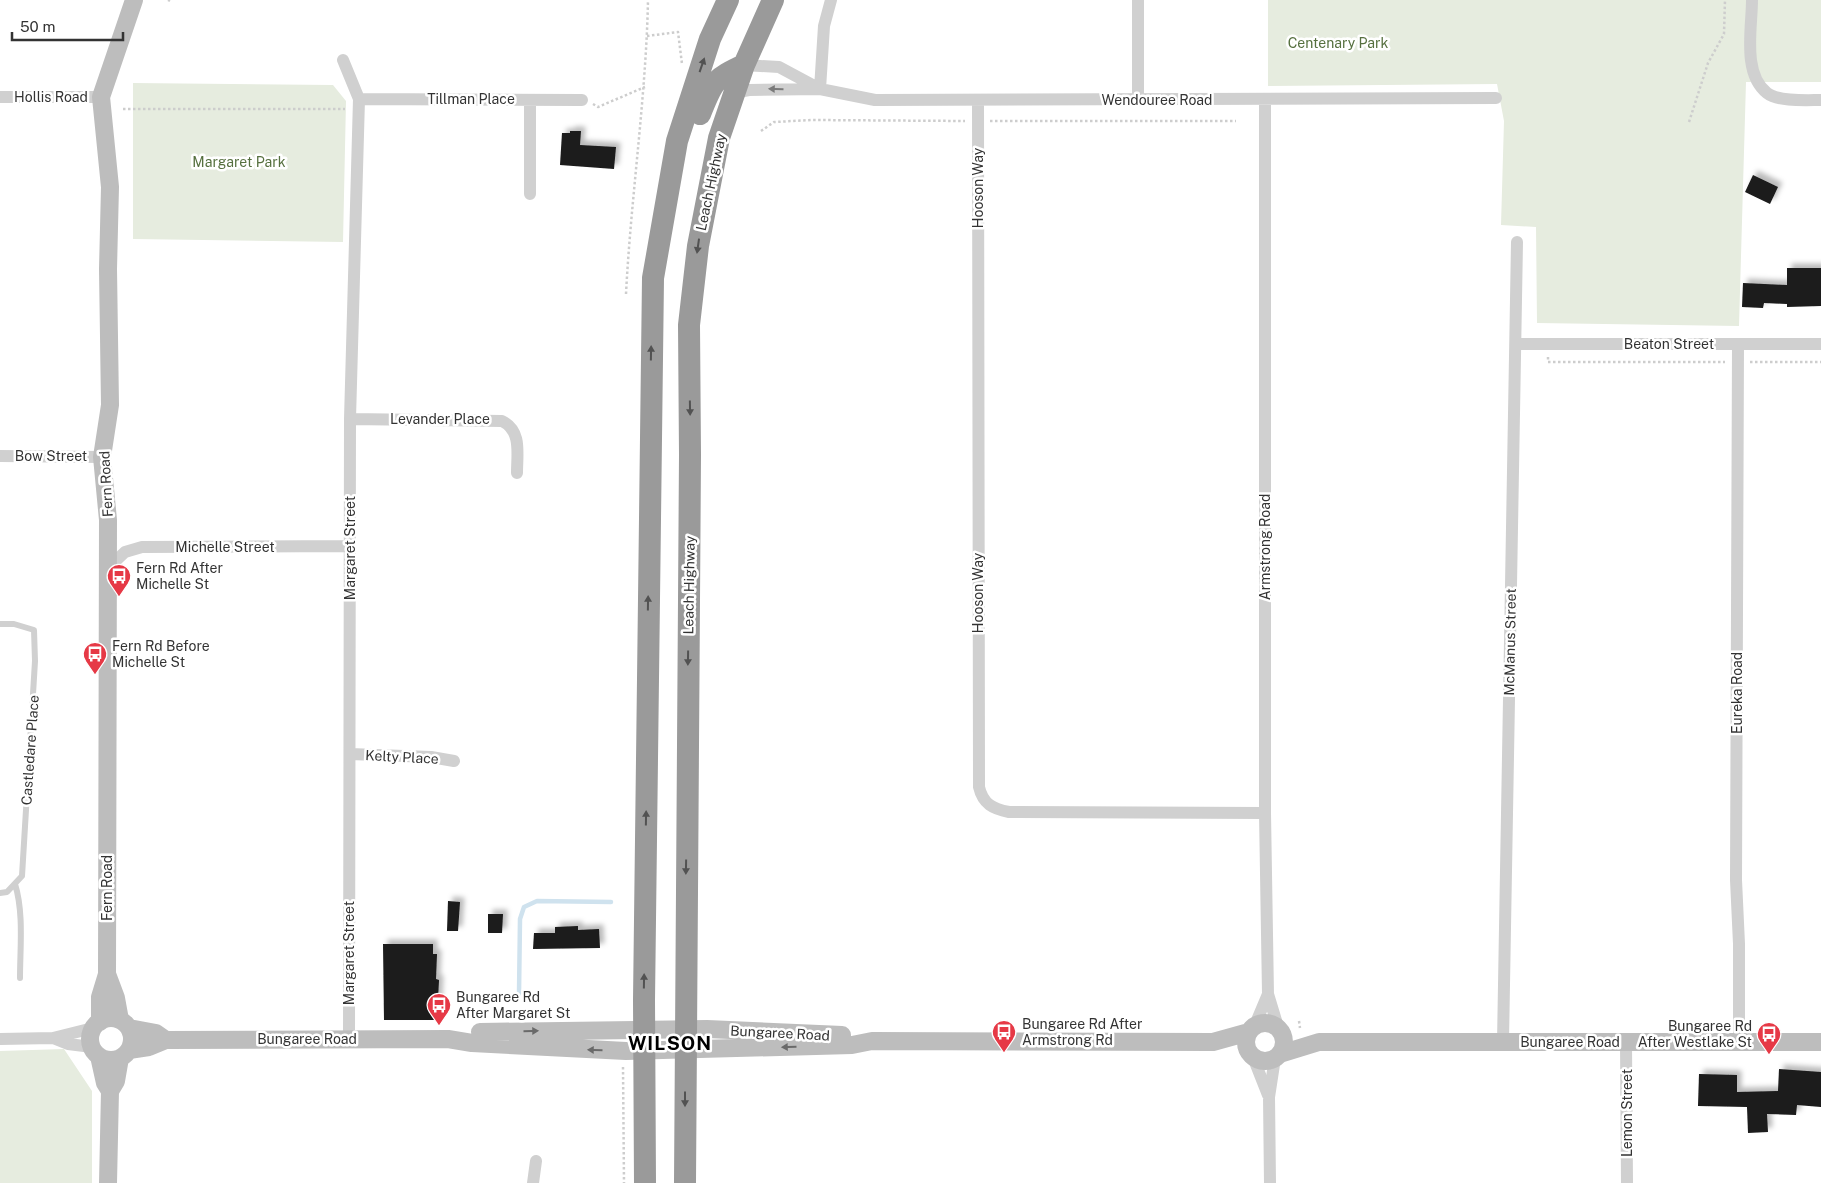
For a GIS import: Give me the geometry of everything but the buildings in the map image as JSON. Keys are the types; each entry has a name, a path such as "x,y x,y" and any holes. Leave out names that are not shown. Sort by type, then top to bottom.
{"highway":[{"path":"645,1183 643,1040 651,319 654,278 677,142 710,39 728,0"},
{"name":"Leach Highway","path":"685,1183 690,465 689,325 698,246 719,138 744,65 773,0"},
{"path":"665,214 686,147 712,84 724,75 744,65"}],"street":[{"name":"Fern Road","path":"97,1025 100,997 107,974 108,520 102,456 110,405 108,269 110,187 101,96 134,0"},
{"path":"820,89 824,26 830,0"},
{"path":"1138,0 1138,101"},
{"path":"1752,0 1751,61 1755,78 1768,94 1789,100 1821,100"},
{"name":"Margaret Street","path":"343,60 359,104 350,419 349,1039"},
{"name":"Wendouree Road","path":"744,65 779,67 820,89"},
{"name":"Wendouree Road","path":"734,94 749,90 820,89 875,100 978,101 1496,98"},
{"name":"Hollis Road","path":"0,97 101,96"},
{"path":"530,100 530,194"},
{"name":"Tillman Place","path":"359,104 582,100"},
{"name":"Armstrong Road","path":"1266,100 1265,813 1268,994 1280,1029"},
{"name":"Hooson Way","path":"978,101 978,787 981,796 992,807 1009,812 1265,813"},
{"name":"McManus Street","path":"1503,1042 1517,242"},
{"name":"Beaton Street","path":"1516,344 1821,344"},
{"name":"Eureka Road","path":"1738,344 1736,880 1740,1042"},
{"name":"Levander Place","path":"350,419 502,421 512,427 516,436 517,473"},
{"name":"Bow Street","path":"0,456 102,456"},
{"name":"Michelle Street","path":"107,569 125,552 142,547 350,546"},
{"name":"Kelty Place","path":"350,754 431,757 454,761"},
{"name":"Fern Road","path":"107,974 124,1024"},
{"name":"Armstrong Road","path":"1252,1029 1268,994"},
{"path":"0,1040 53,1038 97,1025 113,1018 124,1024 132,1039 124,1054 116,1081 110,1091 108,1183"},
{"path":"1269,1097 1246,1042 1252,1029 1267,1022 1280,1029 1285,1042 1278,1056 1269,1097 1270,1183"},
{"name":"Bungaree Road","path":"124,1024 156,1034 166,1040"},
{"path":"97,1025 90,1041 105,1083 110,1091"},
{"name":"Bungaree Road","path":"124,1054 166,1040 448,1039 470,1032 643,1040 852,1045 872,1041 1213,1042 1252,1029"},
{"name":"Bungaree Road","path":"1280,1029 1318,1042 1821,1042"},
{"path":"53,1038 95,1052 109,1060 124,1054"},
{"name":"Bungaree Road","path":"1213,1042 1251,1055"},
{"name":"Bungaree Road","path":"1278,1056 1318,1042"},
{"name":"Lemon Street","path":"1626,1042 1627,1183"},
{"path":"1251,1055 1264,1061 1278,1056"},
{"path":"533,1183 536,1160"}],"lane":[{"name":"Castledare Place","path":"0,624 14,624 34,630 35,662 22,876 15,884"},
{"path":"0,892 8,892 15,884"},
{"path":"15,884 19,896 20,978"}],"path":[{"path":"626,294 630,228 644,88 648,0"},
{"path":"1689,122 1708,63 1724,34 1726,0"},
{"path":"647,36 678,32 682,68"},
{"path":"582,100 598,106 644,88"},
{"path":"123,108 359,104"},
{"path":"761,131 774,122 812,120 978,122 1236,121"},
{"path":"1547,344 1548,362 1821,362"},
{"path":"1299,1021 1300,1028"},
{"path":"623,1063 624,1183"}],"green space":[{"name":"Centenary Park","path":"1268,0 1821,0 1821,82 1746,82 1739,326 1537,323 1536,227 1501,225 1504,121 1497,84 1268,86"},
{"name":"Margaret Park","path":"133,83 333,85 346,101 343,242 133,239"},
{"path":"64,1049 92,1091 92,1183 0,1183 0,1051"}],"waterway":[{"path":"519,994 520,919 524,907 537,901 611,902"}],"place":[{"name":"Fern Rd After Michelle St","path":"119,597"},
{"name":"Fern Rd Before Michelle St","path":"95,675"},
{"name":"Bungaree Rd After Margaret St","path":"439,1026"},
{"name":"Bungaree Rd After Armstrong Rd","path":"1004,1053"},
{"name":"Bungaree Rd After Westlake St","path":"1769,1055"}],"district":[{"name":"WILSON","path":"670,1043"}]}
